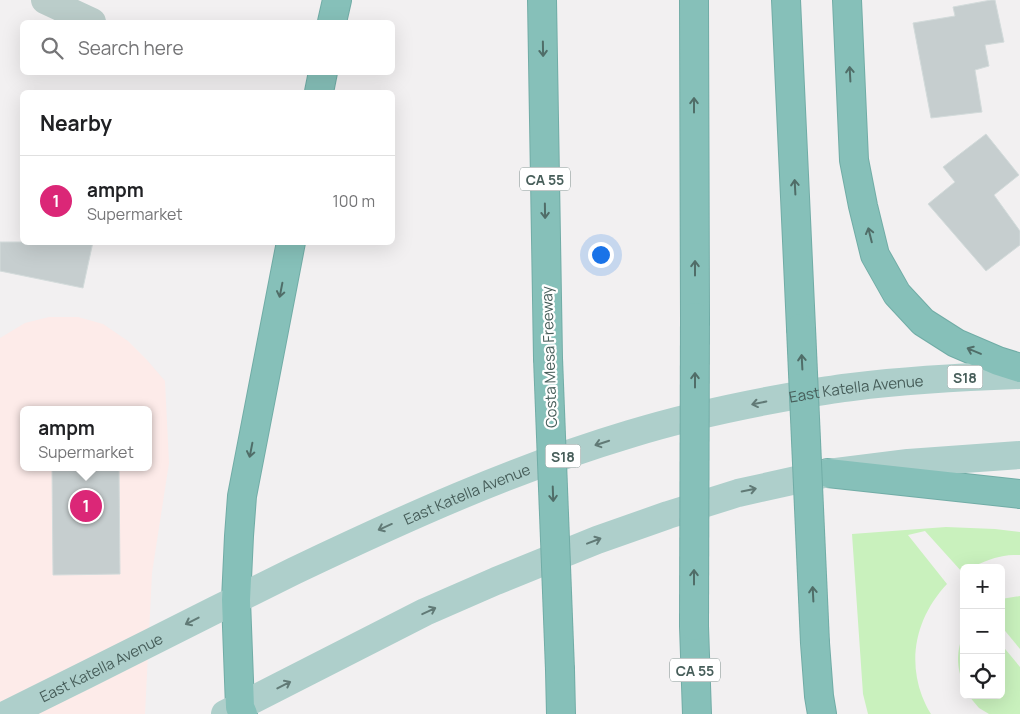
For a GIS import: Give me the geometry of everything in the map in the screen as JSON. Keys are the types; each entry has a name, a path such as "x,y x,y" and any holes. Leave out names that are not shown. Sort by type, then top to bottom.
{"highway":[{"path":"332,20 337,0"},
{"name":"Costa Mesa Freeway","path":"542,0 548,358 561,714"},
{"name":"CA 55","path":"694,0 694,626 696,714"},
{"path":"786,0 815,643 822,714"},
{"path":"847,0 854,160 875,255 897,294 923,322 956,343 1020,368"},
{"path":"319,90 322,75"},
{"path":"236,712 236,600 242,496 289,245"},
{"path":"828,473 1020,494"}],"main road":[{"name":"East Katella Avenue","path":"8,714 36,708 236,600 380,530 460,495 570,453 632,433 705,414 772,400 849,387 911,381 1020,375"},
{"path":"236,712 425,612 496,581 597,540 738,493 828,473 908,463 1020,455"}],"street":[{"path":"45,0 88,20"}],"shaded area":[{"path":"49,317 78,317 103,324 128,341 165,381 169,463 152,573 145,714 0,714 0,338 25,323"}],"green space":[{"path":"946,527 1020,532 1020,555 1007,555 980,564 960,564 960,570 925,531 908,535 947,584 937,596 922,623 916,651 918,681 922,696 931,714 868,714 863,694 852,534"},
{"path":"1020,596 1020,649 1005,631 1005,598"},
{"path":"960,646 960,675 959,672"},
{"path":"1005,649 1020,667 1020,714 989,714 979,708 971,699 1005,699"}],"building":[{"path":"995,0 1004,42 985,45 989,66 975,70 982,112 931,118 913,23 955,16 953,7"},
{"path":"986,134 1019,175 994,195 1020,231 1020,245 986,271 928,204 955,182 943,167"},
{"path":"0,242 20,242 20,245 92,245 83,288 0,271"},
{"path":"52,471 119,471 120,574 53,575"}],"place":[{"name":"ampm","path":"86,506"}]}
